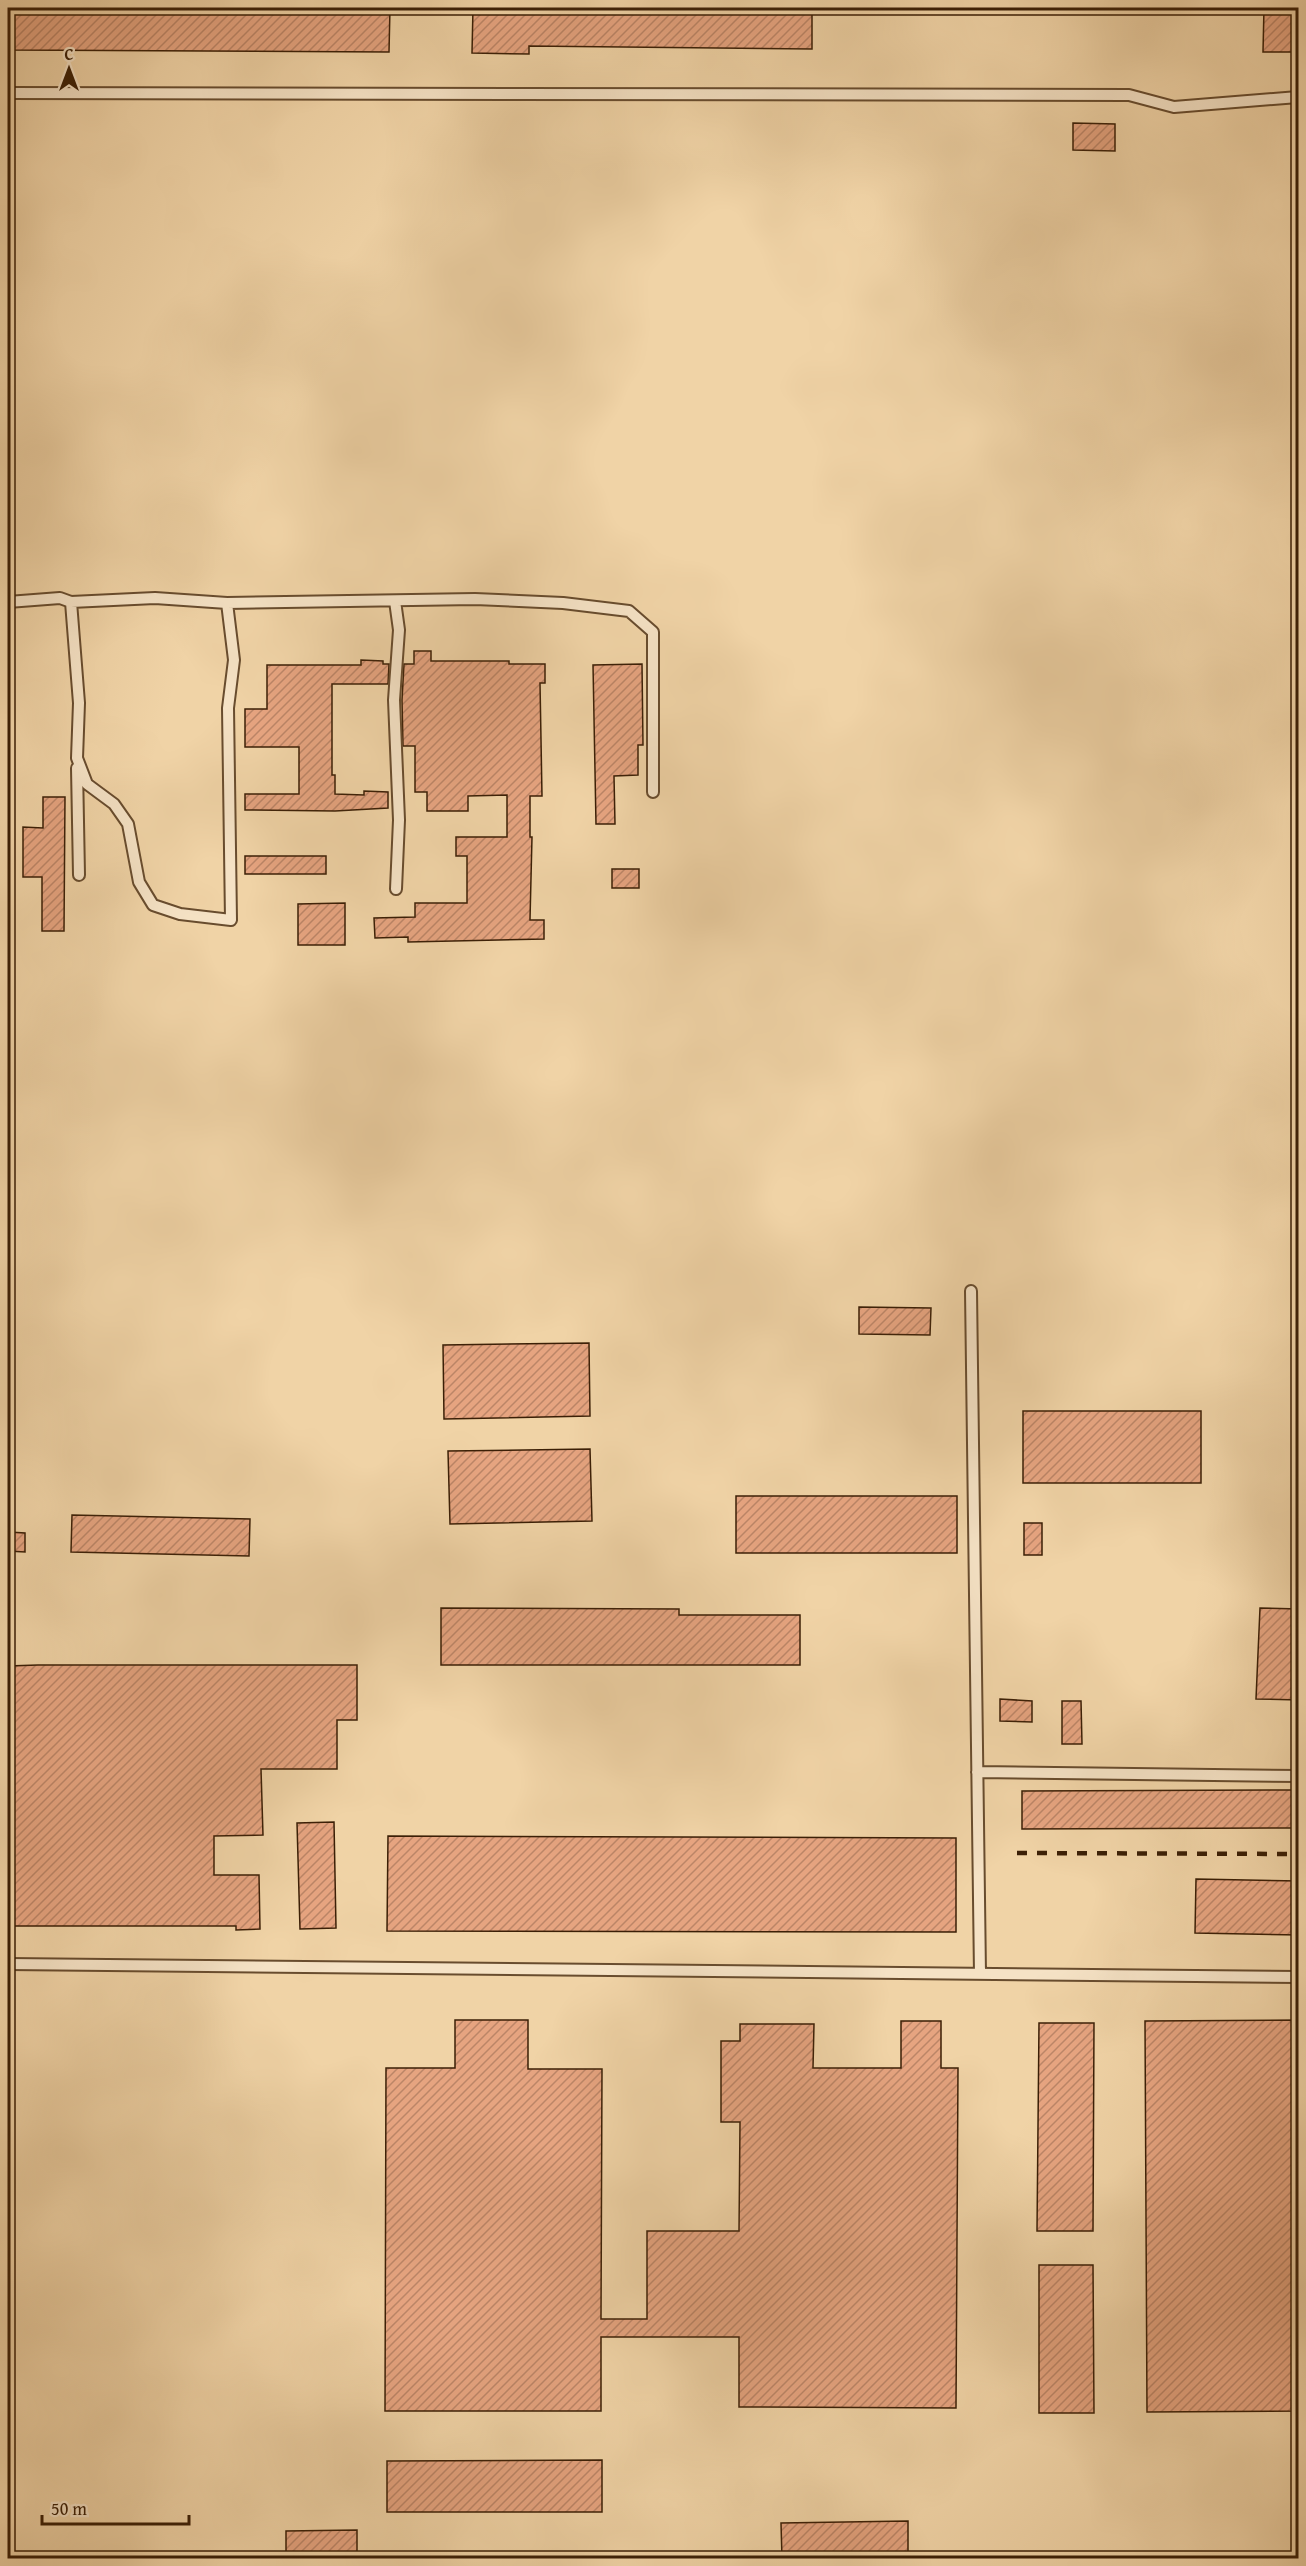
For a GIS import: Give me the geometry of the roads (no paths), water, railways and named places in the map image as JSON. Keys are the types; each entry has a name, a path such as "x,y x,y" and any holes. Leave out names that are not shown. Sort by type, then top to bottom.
{"lane":[{"path":"8,93 1129,95 1174,107 1299,97"},
{"path":"8,602 60,598 71,603 155,598 227,603 486,600 563,603 629,611 653,632 653,792"},
{"path":"395,601 399,630 394,700 399,820 396,889"},
{"path":"71,603 79,703 77,759 79,874"},
{"path":"77,759 87,784 114,804 128,824 139,882 153,905 180,914 231,920 228,708 234,660 227,603"},
{"path":"971,1291 980,1974"},
{"path":"977,1772 1299,1776"},
{"path":"8,1964 1299,1977"}],"railway":[{"path":"1017,1853 1298,1854"}]}
